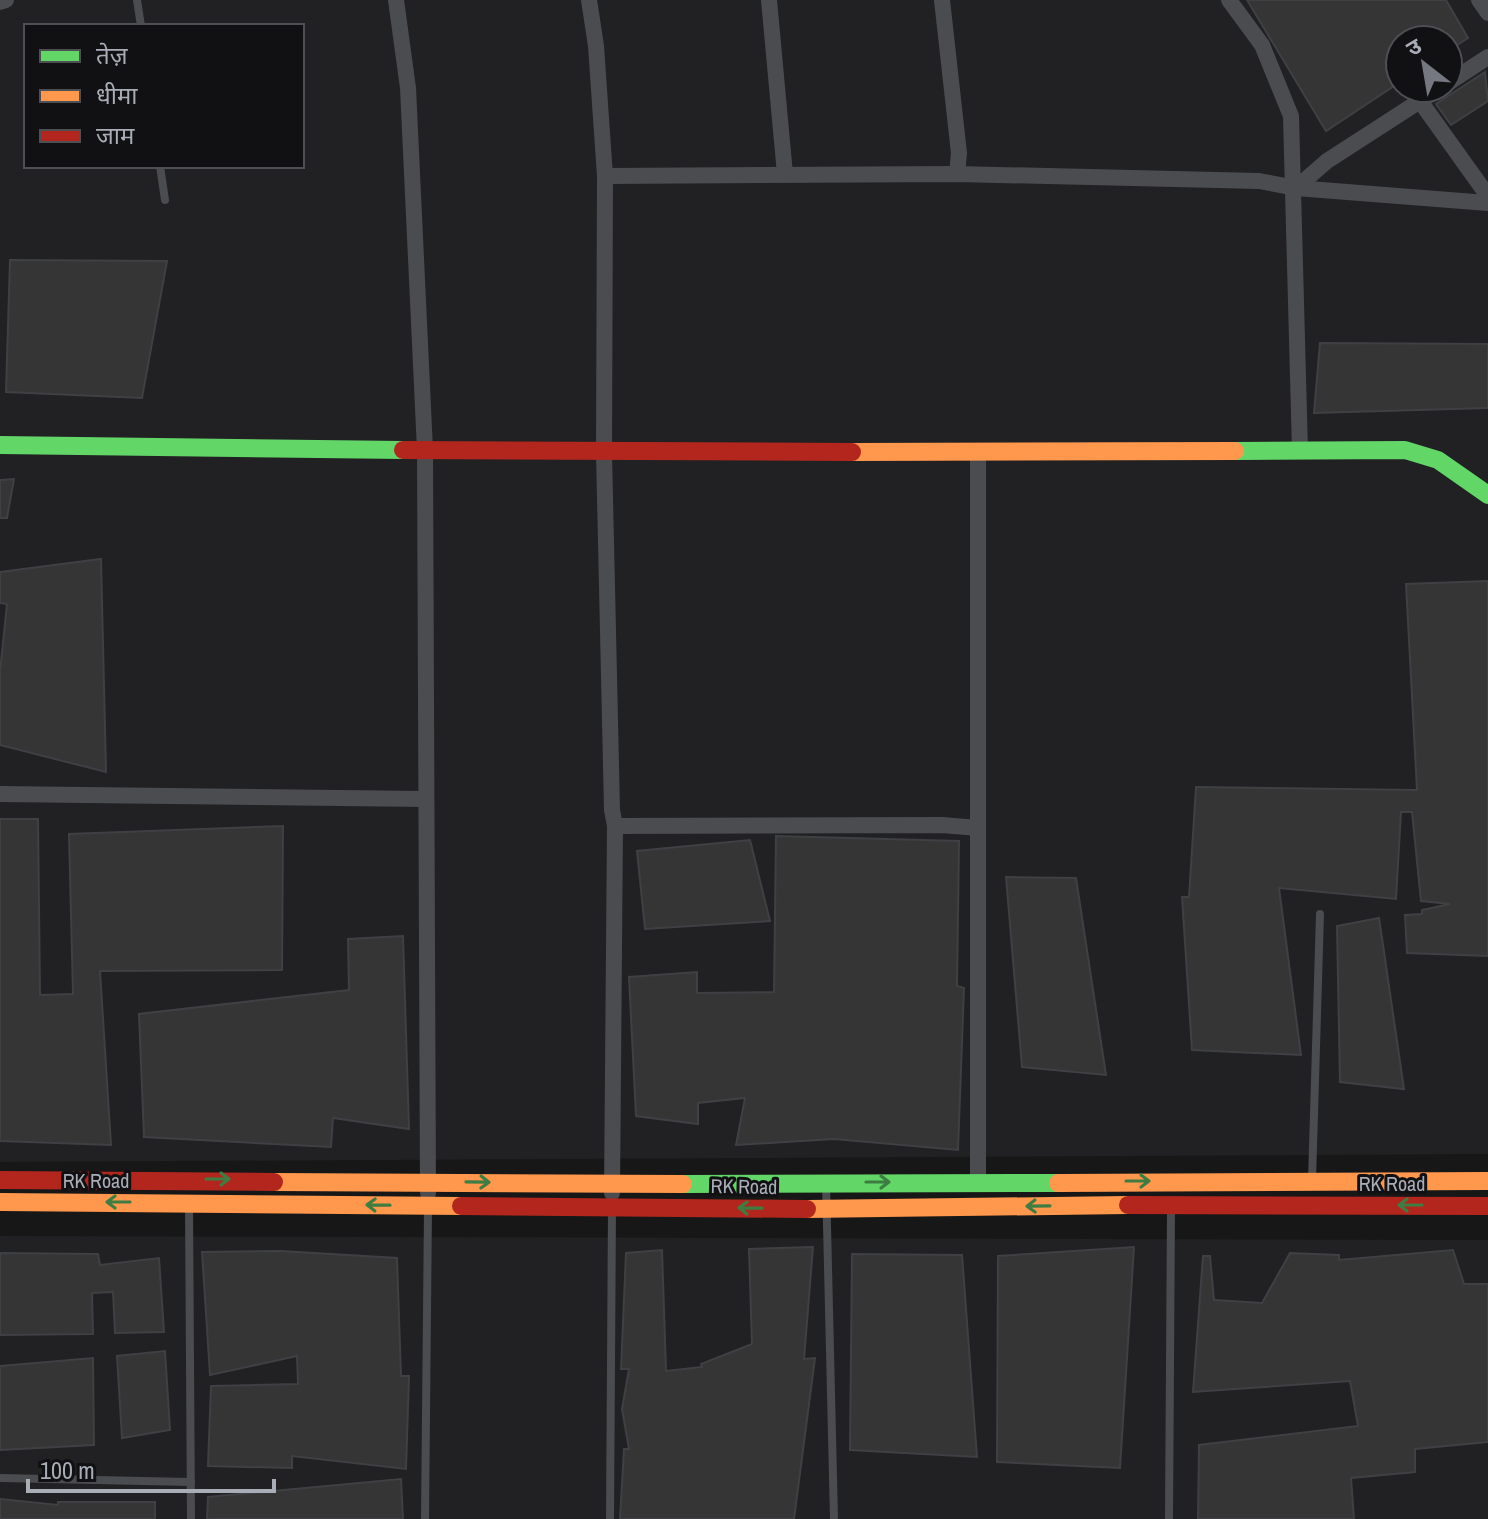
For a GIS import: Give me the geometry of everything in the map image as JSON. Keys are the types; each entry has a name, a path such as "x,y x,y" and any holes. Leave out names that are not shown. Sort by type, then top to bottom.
{"street":[{"path":"0,2 6,0"},
{"path":"396,0 408,88 425,450 428,1206"},
{"path":"589,0 596,46 605,176 604,453 612,810 615,826 612,1207"},
{"path":"769,0 785,174"},
{"path":"942,0 959,153 957,174"},
{"path":"1229,0 1262,45 1291,116 1296,188 1300,451"},
{"path":"1479,0 1488,13"},
{"path":"1464,73 1488,57"},
{"path":"1296,188 1327,161 1415,104"},
{"path":"1422,104 1488,196"},
{"path":"605,176 957,174 1259,181 1296,188 1488,203"},
{"path":"0,445 604,453 1405,450 1438,460 1488,495"},
{"path":"978,453 978,1181"},
{"path":"0,794 426,799"},
{"path":"615,826 942,825 978,828"},
{"name":"RK Road","path":"0,1180 612,1183 1488,1181"},
{"name":"RK Road","path":"0,1202 828,1209 1171,1204 1488,1206"}],"lane":[{"path":"137,0 141,24"},
{"path":"160,168 165,200"},
{"path":"1312,1181 1320,914"},
{"path":"189,1179 191,1519"},
{"path":"1169,1519 1171,1181"},
{"path":"826,1183 834,1519"},
{"path":"425,1519 428,1206"},
{"path":"610,1519 612,1207"},
{"path":"0,1478 191,1482"}],"shaded area":[{"path":"0,0 1488,0 1488,1154 0,1162"},
{"path":"0,1236 1488,1240 1488,1519 0,1519"}],"building":[{"path":"1247,0 1446,0 1460,24 1384,24 1384,93 1326,131"},
{"path":"1485,72 1488,101 1451,125 1436,104 1464,104 1464,86"},
{"path":"10,260 167,261 142,398 6,392"},
{"path":"1320,343 1488,344 1488,408 1314,413"},
{"path":"14,479 7,518 0,518 0,480"},
{"path":"101,559 106,772 0,745 0,672 7,604 0,603 0,572"},
{"path":"1488,581 1488,956 1407,953 1405,915 1422,914 1422,910 1450,904 1421,901 1412,812 1401,812 1396,899 1279,888 1301,1055 1192,1050 1182,897 1189,897 1196,787 1417,790 1406,584"},
{"path":"0,819 38,819 40,995 73,994 69,834 283,826 282,970 100,971 111,1145 0,1141"},
{"path":"776,836 959,841 957,986 964,988 958,1150 834,1139 736,1145 745,1098 698,1103 698,1124 636,1116 629,977 697,972 697,993 774,992"},
{"path":"750,840 770,921 645,929 637,851"},
{"path":"1006,877 1076,878 1106,1075 1022,1067"},
{"path":"1379,918 1404,1089 1340,1082 1337,926"},
{"path":"403,936 409,1129 333,1118 331,1147 144,1137 139,1014 349,990 348,939"},
{"path":"813,1247 804,1359 815,1358 794,1519 620,1519 624,1449 629,1449 622,1409 629,1369 621,1369 626,1253 662,1250 666,1371 702,1367 701,1364 752,1344 749,1249"},
{"path":"1134,1247 1120,1468 997,1462 998,1256"},
{"path":"1453,1250 1464,1284 1488,1284 1488,1442 1415,1449 1415,1472 1351,1478 1354,1519 1198,1519 1199,1445 1358,1426 1350,1381 1193,1392 1203,1256 1210,1256 1214,1300 1262,1303 1290,1253 1339,1255 1339,1260"},
{"path":"281,1251 397,1258 401,1376 409,1376 406,1469 292,1456 292,1468 208,1466 211,1386 298,1384 297,1356 210,1375 202,1252"},
{"path":"0,1253 98,1254 100,1265 159,1258 164,1332 115,1333 113,1292 92,1293 93,1334 0,1335"},
{"path":"852,1254 962,1255 977,1457 850,1450"},
{"path":"165,1351 170,1430 122,1438 117,1356"},
{"path":"93,1358 94,1445 0,1450 0,1366"},
{"path":"401,1479 403,1519 207,1519 208,1497"},
{"path":"0,1499 58,1505 58,1502 155,1502 155,1519 0,1519"}],"traffic: fast":[{"path":"0,445 403,450"},
{"path":"1235,451 1405,450 1438,460 1488,495"},
{"path":"683,1184 1058,1183"}],"traffic: slow":[{"path":"852,452 1235,451"},
{"path":"1058,1183 1488,1181"},
{"path":"274,1182 683,1184"},
{"path":"0,1202 461,1206"},
{"path":"807,1209 1128,1205"}],"traffic: jam":[{"path":"403,450 852,452"},
{"path":"0,1180 274,1182"},
{"path":"1128,1205 1488,1206"},
{"path":"461,1206 807,1209"}]}
